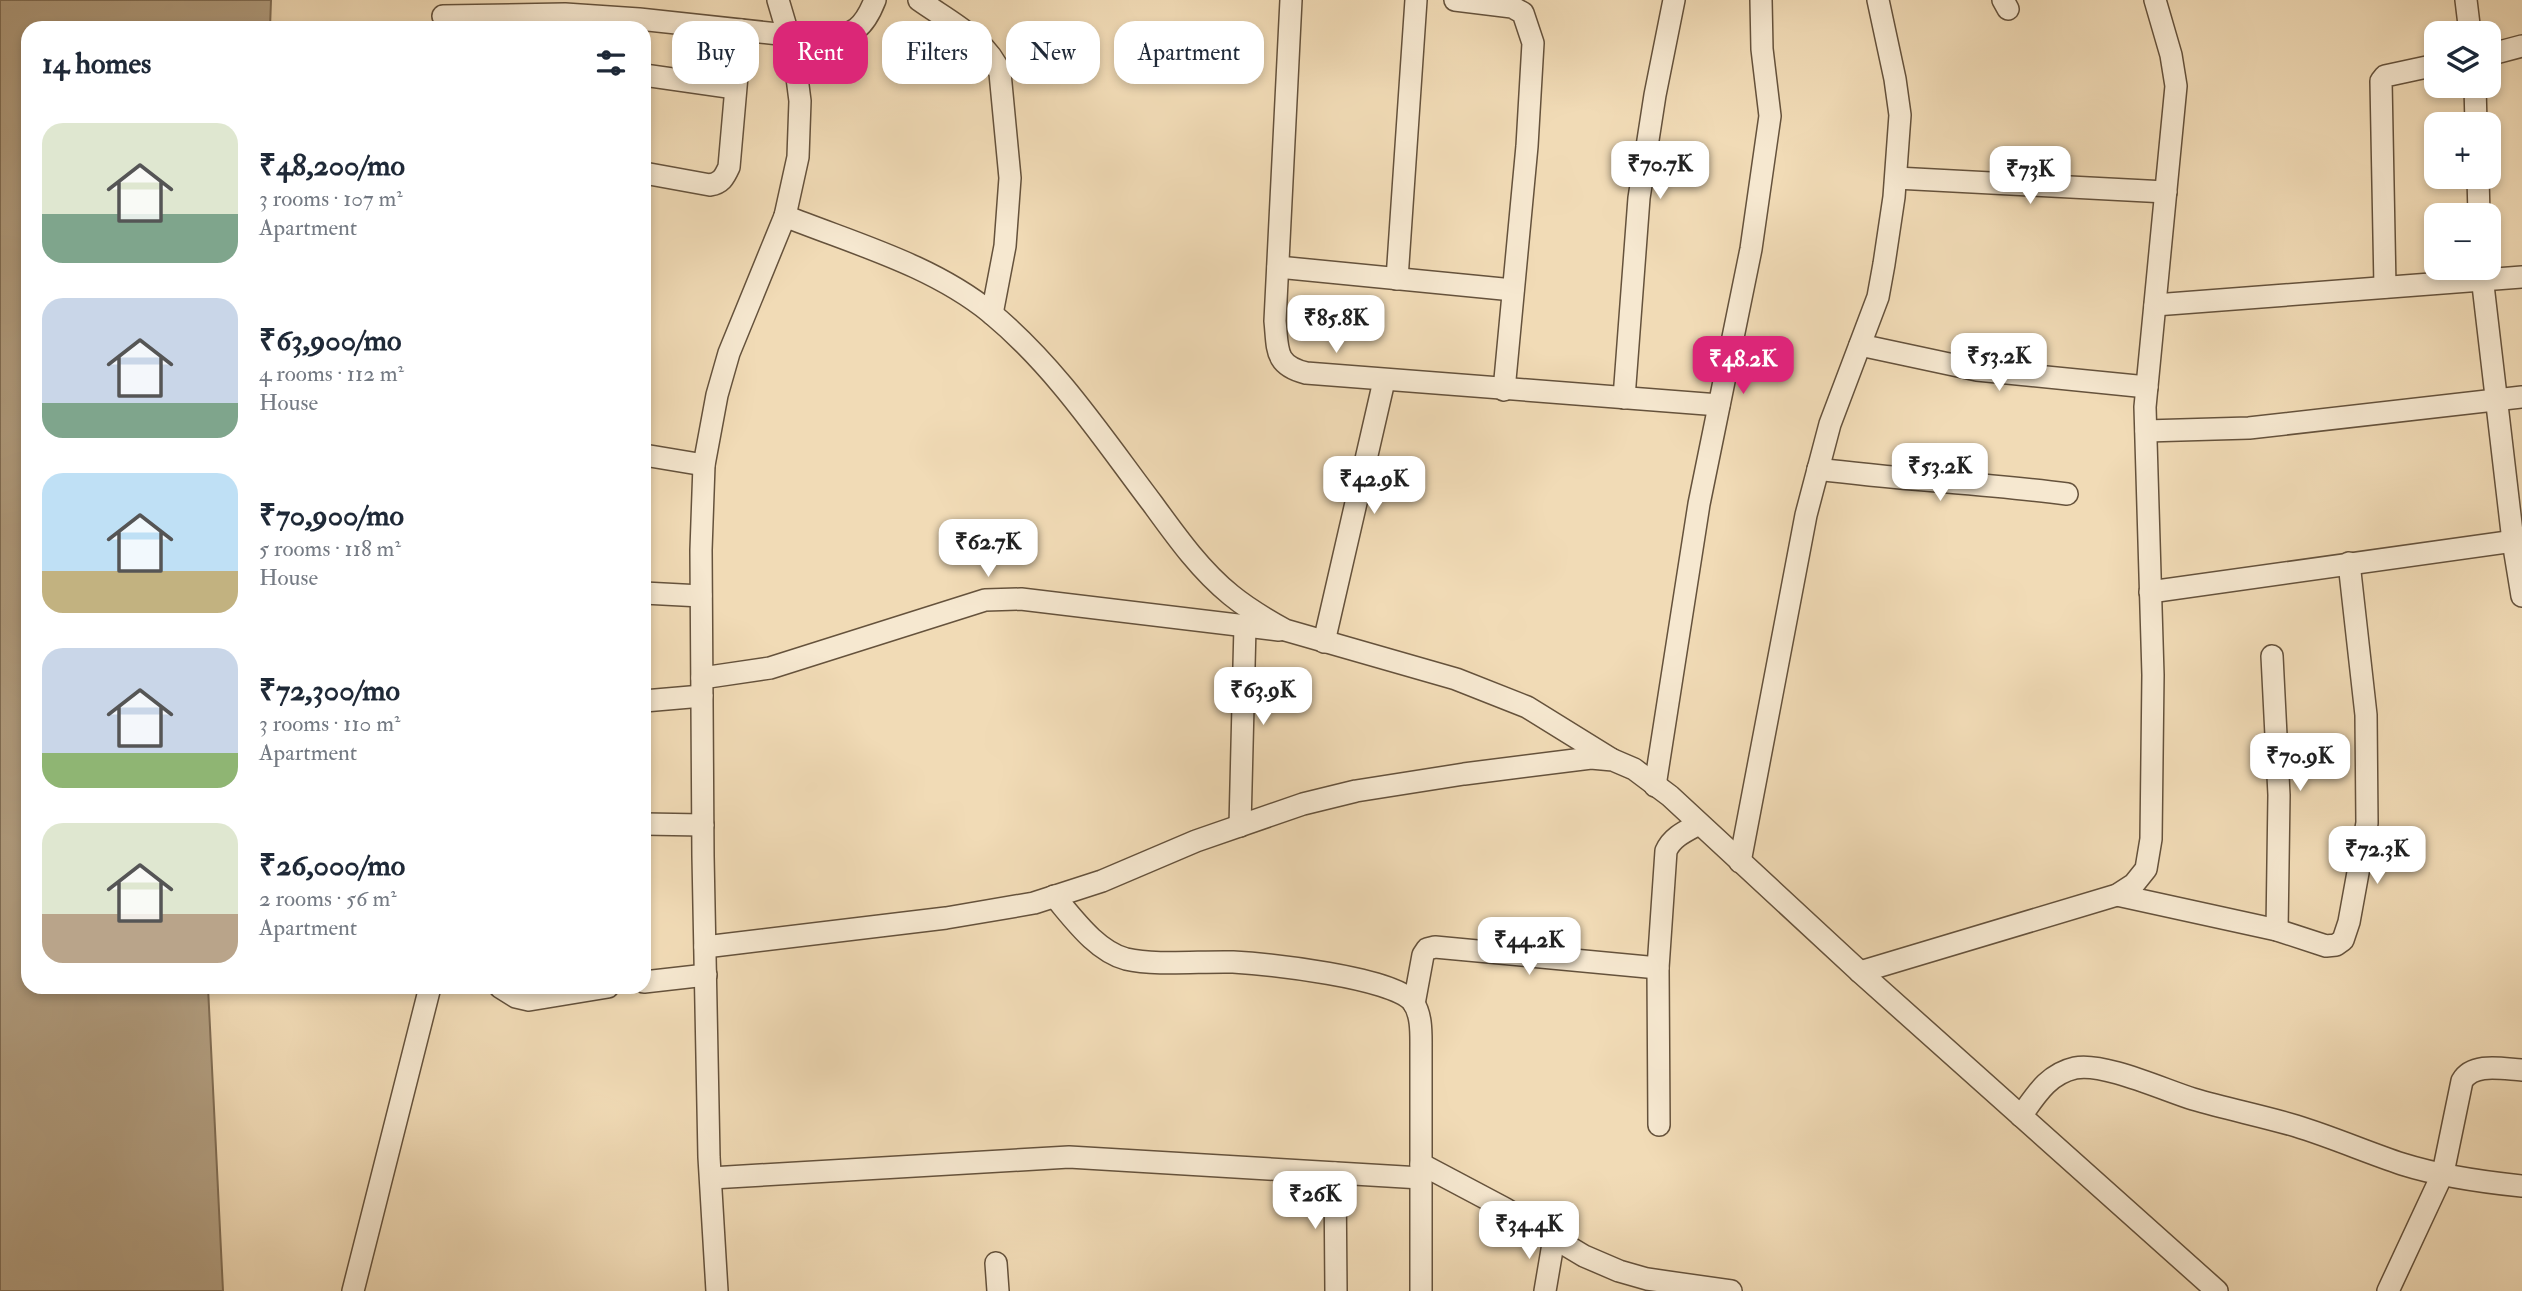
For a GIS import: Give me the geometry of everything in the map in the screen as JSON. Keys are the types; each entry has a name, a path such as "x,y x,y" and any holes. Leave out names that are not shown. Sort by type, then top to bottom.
{"street":[{"path":"778,0 784,21"},
{"path":"864,21 875,0"},
{"path":"919,0 984,47 996,60 1000,73 1010,178 1004,246 992,314"},
{"path":"1291,0 1275,321 1282,362 1291,370 1306,373 1719,405"},
{"path":"1396,279 1416,0"},
{"path":"1455,0 1512,7 1523,13 1533,43 1527,146 1504,390"},
{"path":"1624,398 1639,198 1655,95 1674,0"},
{"path":"1655,786 1699,504 1751,249 1770,117 1762,50 1761,0"},
{"path":"1740,862 1806,515 1830,424 1878,297 1896,178 1900,115 1878,0"},
{"path":"2466,0 2469,21"},
{"path":"1860,972 2117,895 2134,884 2146,869 2151,839 2153,675 2147,387 2176,86 2162,2"},
{"path":"443,16 530,7 565,21 639,19 672,23"},
{"path":"2501,51 2522,46"},
{"path":"2385,287 2381,82 2385,76 2424,68"},
{"path":"651,76 735,88"},
{"path":"651,174 710,185 719,183 729,167 735,84"},
{"path":"717,1291 711,1178 703,825 701,596 704,465 717,395 729,353 785,216 798,157 800,101 798,84"},
{"path":"1896,178 2166,192"},
{"path":"785,216 908,264 954,286 992,314 1083,408 1193,558 1231,595 1285,630"},
{"path":"1278,267 1513,290"},
{"path":"2501,275 2522,277"},
{"path":"2155,305 2385,287 2437,280"},
{"path":"2482,280 2517,540 2522,596"},
{"path":"1860,345 1977,370 2147,387"},
{"path":"1324,642 1384,380"},
{"path":"2146,431 2249,428 2522,397"},
{"path":"651,456 704,465"},
{"path":"1818,470 1899,479 2008,486 2067,494"},
{"path":"2150,592 2517,540"},
{"path":"2117,895 2277,930 2326,946 2336,945 2343,940 2349,922 2367,823 2366,715 2350,563"},
{"path":"651,593 701,596"},
{"path":"651,699 770,668 985,600 1021,599 1285,630 1456,679 1527,707 1613,760 1634,769 1699,824 1860,972 2217,1291"},
{"path":"1240,826 1245,626"},
{"path":"2272,656 2279,794 2277,930"},
{"path":"705,947 946,918 1034,903 1102,881 1196,841 1303,804 1356,791 1591,758 1613,760"},
{"path":"651,824 703,825"},
{"path":"1659,1125 1658,968 1666,851 1677,836 1699,824"},
{"path":"1054,896 1084,930 1108,950 1124,958 1235,962 1328,974 1386,986 1405,994 1414,1004 1420,1020 1421,1291"},
{"path":"1414,1004 1423,955 1427,948 1658,968"},
{"path":"651,981 706,975"},
{"path":"353,1291 428,994"},
{"path":"523,994 543,1000 573,994"},
{"path":"2021,1116 2050,1079 2075,1068 2087,1067 2298,1126 2404,1165 2480,1182 2522,1186"},
{"path":"2388,1291 2443,1173 2462,1081 2466,1074 2476,1069 2522,1070"},
{"path":"711,1178 1069,1157 1335,1173 1421,1171 1504,1208 1584,1256 1619,1271 1670,1287 1731,1291"},
{"path":"1335,1173 1336,1291"},
{"path":"1545,1291 1554,1238"},
{"path":"996,1264 998,1291"}],"shaded area":[{"path":"0,0 271,0 270,21 21,21 21,994 208,994 223,1291 0,1291"}]}
